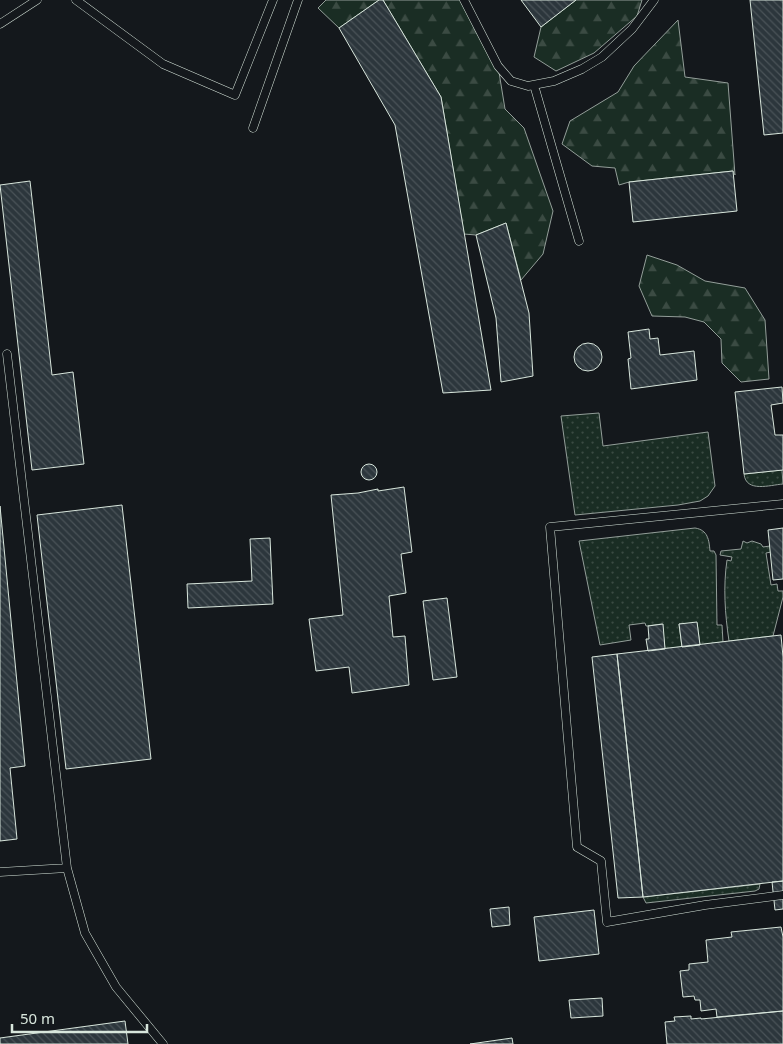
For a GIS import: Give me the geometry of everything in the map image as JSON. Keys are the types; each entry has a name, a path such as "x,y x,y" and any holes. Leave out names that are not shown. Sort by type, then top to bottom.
{"lane":[{"path":"0,24 37,0"},
{"path":"76,0 163,64 235,95 273,0"},
{"path":"253,128 298,0"},
{"path":"464,0 498,66 511,81 528,86 554,81 582,69 602,56 632,30 654,0"},
{"path":"534,84 579,241"},
{"path":"7,354 68,868 85,933 116,986 163,1044"},
{"path":"783,504 550,527 576,848 601,861 607,922 705,905 783,895"},
{"path":"0,872 68,868"}],"green space":[{"path":"326,0 379,0 339,28 318,8"},
{"path":"383,0 464,0 498,66 505,109 524,128 553,211 543,254 521,280 506,223 476,235 464,234 441,97"},
{"path":"576,0 642,0 637,16 594,53 556,71 534,57 541,27"},
{"path":"678,20 685,77 728,83 735,175 733,171 629,182 619,185 615,168 592,166 562,144 570,121 618,92 634,66"},
{"path":"647,255 677,265 705,281 745,288 765,320 769,379 741,382 722,363 721,339 704,322 685,317 652,316 639,286"},
{"path":"599,413 603,446 708,432 715,486 708,496 700,501 678,505 575,515 561,416"},
{"path":"782,470 783,484 765,486 749,484 744,474"},
{"path":"695,528 705,533 710,551 714,551 716,555 717,625 722,625 723,642 700,645 697,623 679,624 682,647 665,649 662,624 646,626 645,623 629,625 631,640 600,645 579,541"},
{"path":"743,541 747,543 752,541 761,544 763,547 770,546 771,552 766,553 771,585 777,584 778,591 783,591 783,597 773,636 729,641 725,580 727,560 731,561 732,557 720,555 721,551 741,549"},
{"path":"760,884 759,889 755,891 646,903 643,897"}],"building":[{"path":"379,0 383,0 441,97 491,390 443,393 395,125 339,28"},
{"path":"521,0 576,0 541,27"},
{"path":"750,0 783,0 783,133 764,135"},
{"path":"733,171 737,211 633,222 629,182"},
{"path":"30,181 52,375 73,372 84,464 32,470 0,185"},
{"path":"506,223 529,313 533,376 501,382 496,318 476,235"},
{"path":"649,329 650,339 658,338 660,355 694,351 697,380 631,389 628,359 631,358 628,332"},
{"path":"588,343 598,347 602,357 598,367 588,371 578,367 574,357 578,347"},
{"path":"782,387 783,403 771,405 775,435 783,435 783,470 744,474 735,392"},
{"path":"369,464 375,466 377,472 375,478 369,480 363,478 361,472 363,466"},
{"path":"404,487 412,552 401,554 406,593 389,596 393,637 405,636 409,685 352,693 349,667 316,671 309,619 343,615 331,495"},
{"path":"122,505 151,759 66,769 37,515"},
{"path":"0,506 25,766 10,768 17,839 0,841"},
{"path":"783,528 783,579 773,580 768,530"},
{"path":"270,538 273,604 188,608 187,584 252,581 250,539"},
{"path":"447,598 457,677 433,680 423,601"},
{"path":"697,622 700,645 682,647 679,624"},
{"path":"663,624 665,649 648,651 646,639 649,639 648,626"},
{"path":"781,635 783,657 783,881 643,897 617,654"},
{"path":"617,654 643,897 618,898 592,657"},
{"path":"783,881 783,909 775,910 772,882"},
{"path":"509,907 510,925 492,927 490,909"},
{"path":"594,910 599,954 539,961 534,917"},
{"path":"781,927 783,937 783,1011 717,1017 716,1009 701,1011 700,1000 695,1000 694,996 683,997 680,971 689,970 689,964 708,962 706,940 732,937 731,932"},
{"path":"602,998 603,1016 571,1018 569,1000"},
{"path":"783,1011 783,1044 667,1044 665,1022 675,1021 674,1017 691,1016 691,1019 701,1019"},
{"path":"125,1021 128,1044 0,1044 0,1038"},
{"path":"512,1038 513,1044 470,1044"}]}
